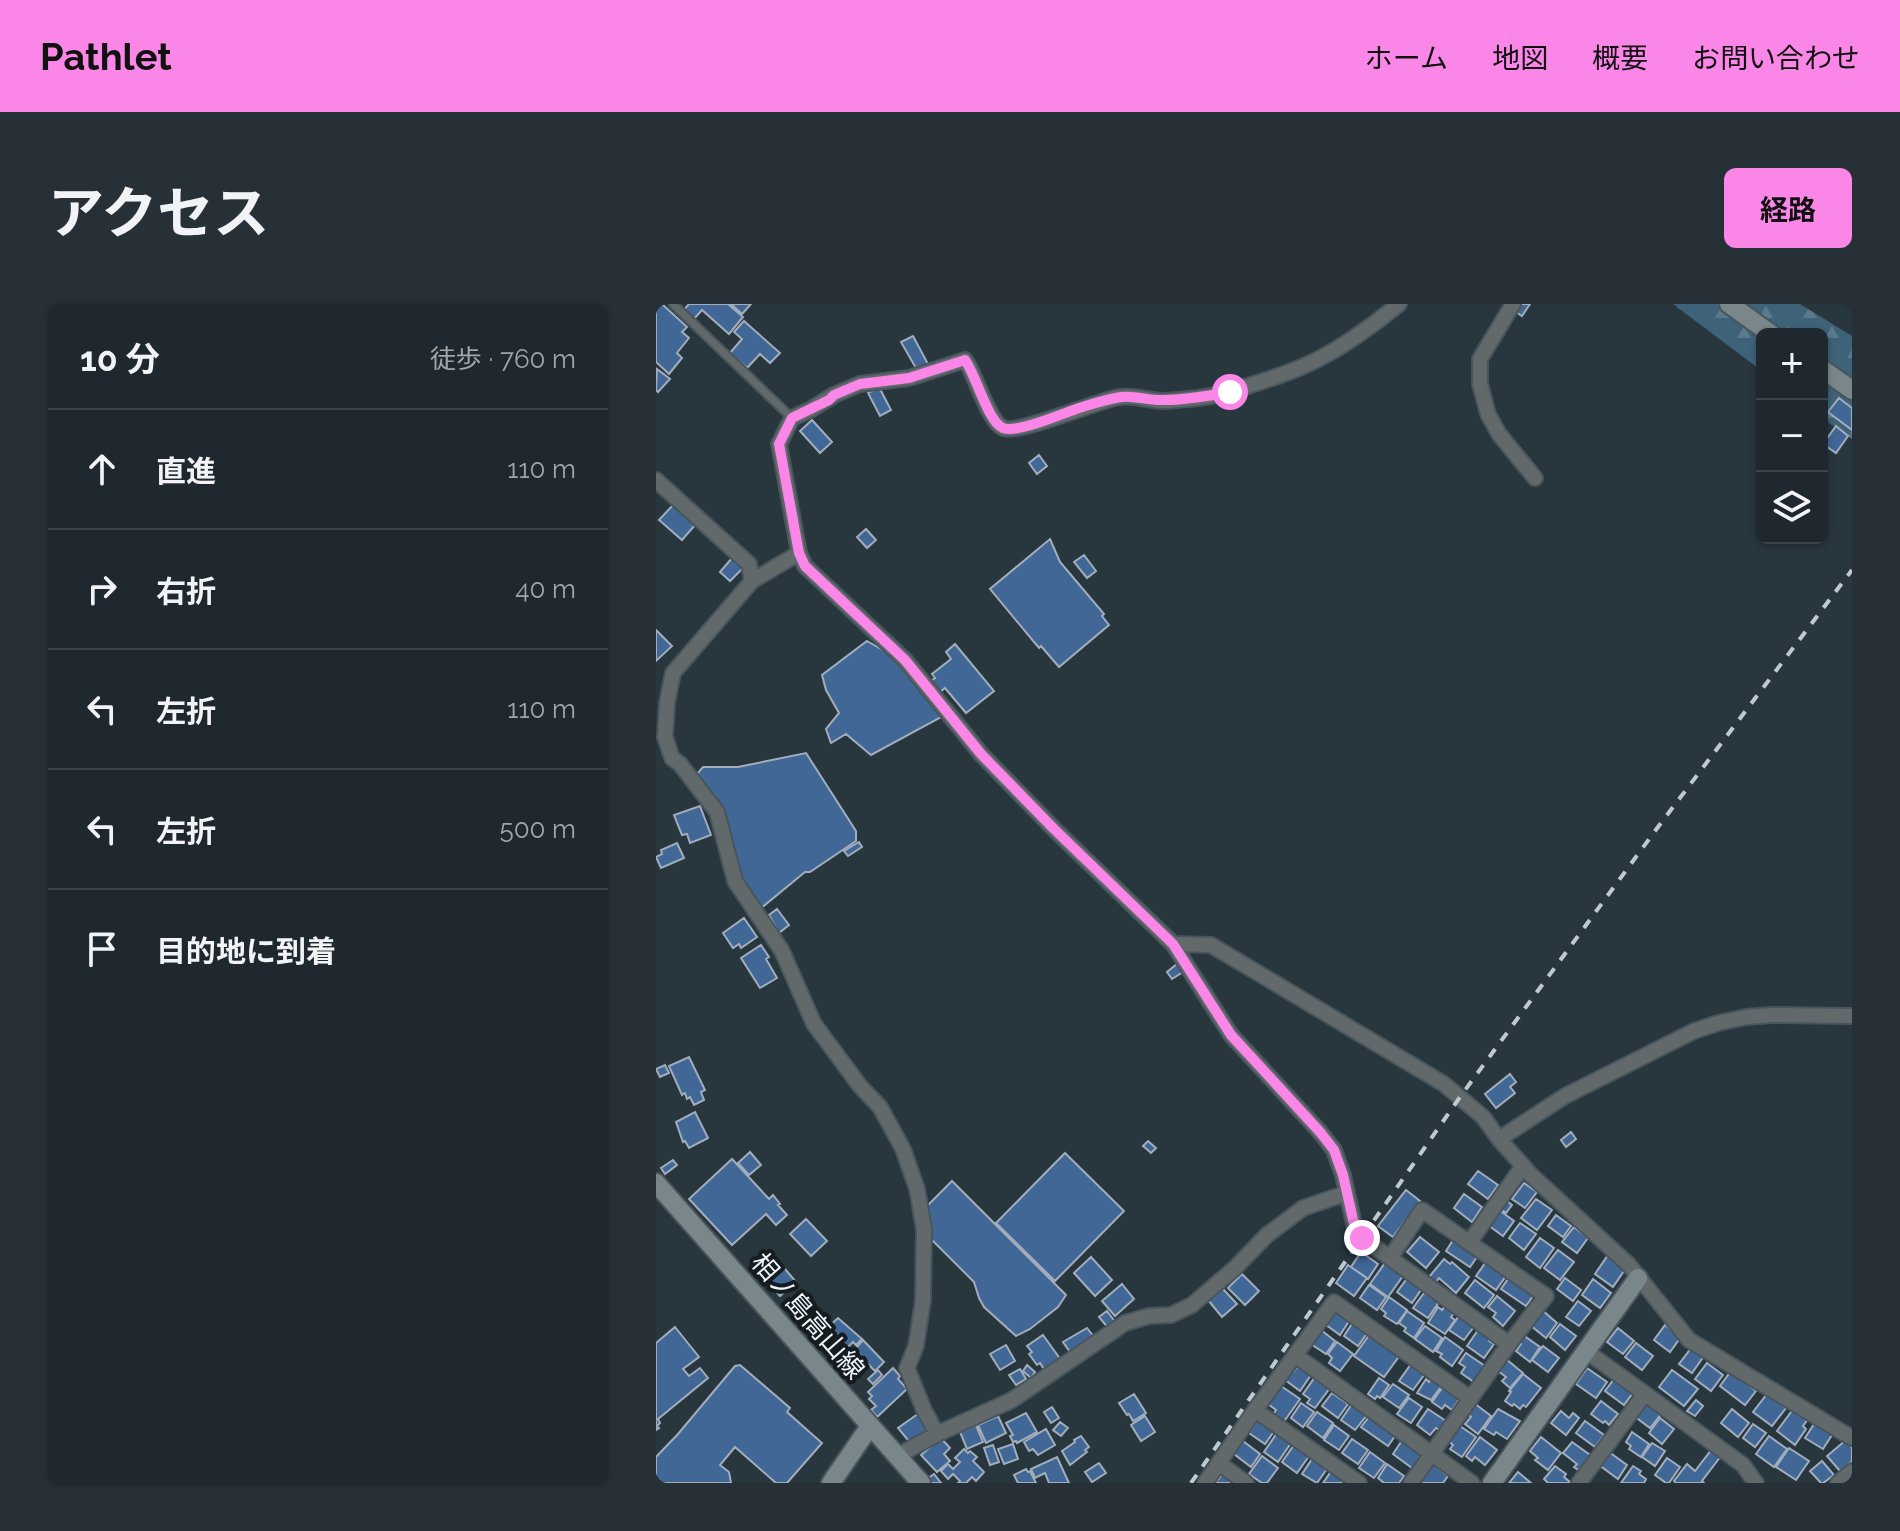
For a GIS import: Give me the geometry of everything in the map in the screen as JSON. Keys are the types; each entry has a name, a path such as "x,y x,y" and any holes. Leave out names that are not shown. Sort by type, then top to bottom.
{"street":[{"path":"1399,304 1326,356 1230,392 1159,401 1120,397 1007,430 997,423 965,360 909,378 860,384 834,395 792,418 779,444 799,553 805,566 905,660 981,754 1173,944 1231,1035 1334,1150 1356,1233 1509,1344"},
{"path":"1513,304 1480,359 1480,384 1488,414 1499,434 1535,478"},
{"path":"1729,304 1763,328"},
{"path":"1828,373 1852,390"},
{"path":"656,480 749,564 752,581"},
{"path":"799,553 752,581 673,673 665,737 672,758 717,812 735,881 782,951 814,1024 860,1086 880,1107 903,1149 917,1189 924,1229 923,1300 916,1346 907,1368 937,1434"},
{"path":"656,759 672,758"},
{"path":"1173,944 1211,945 1444,1084 1483,1117 1523,1166 1629,1265 1689,1340 1852,1438"},
{"path":"1499,1139 1565,1096 1694,1031 1746,1017 1852,1016"},
{"path":"1469,1243 1523,1166"},
{"name":"相ノ島高山線","path":"656,1183 921,1483"},
{"path":"897,1456 1012,1400 1125,1323 1149,1316 1171,1315 1192,1305 1267,1235 1303,1208 1347,1193"},
{"path":"1390,1258 1422,1210 1546,1296 1411,1483"},
{"path":"1492,1483 1638,1278"},
{"path":"1205,1483 1334,1302 1470,1398"},
{"path":"1586,1351 1743,1465 1752,1482"},
{"path":"1295,1355 1472,1483"},
{"path":"1585,1481 1644,1395"},
{"path":"1255,1410 1359,1483"},
{"path":"831,1483 870,1426"},
{"path":"1220,1464 1246,1483"},
{"path":"1838,1483 1852,1471"}],"lane":[{"path":"673,304 792,418"}],"green space":[{"path":"1673,304 1800,304 1852,336 1852,439 1828,422 1828,328 1756,328 1756,366"}],"building":[{"path":"656,304 662,304 687,327 682,332 689,338 677,353 682,358 669,374 656,362"},
{"path":"689,304 728,304 743,317 729,334 702,310 692,321 682,312"},
{"path":"731,304 751,304 742,314"},
{"path":"1517,304 1530,304 1522,316 1513,310"},
{"path":"744,321 780,353 770,363 760,354 747,368 730,353 742,339 734,332"},
{"path":"913,336 928,364 917,370 901,342"},
{"path":"657,369 670,379 658,392 656,390"},
{"path":"879,387 891,410 880,416 868,393"},
{"path":"1839,398 1852,408 1852,430 1828,412"},
{"path":"812,420 832,442 820,453 800,431"},
{"path":"1836,426 1848,436 1836,453 1828,447 1828,437"},
{"path":"1039,455 1047,466 1037,474 1029,463"},
{"path":"673,505 695,525 682,540 659,520"},
{"path":"866,529 876,540 867,548 857,537"},
{"path":"1050,539 1060,562 1104,614 1102,616 1109,625 1059,667 990,589"},
{"path":"1084,555 1096,571 1087,578 1074,562"},
{"path":"732,558 743,568 730,581 720,572"},
{"path":"656,630 672,646 656,661"},
{"path":"867,641 888,653 916,679 945,715 871,755 846,734 831,743 826,729 839,713 826,690 822,675"},
{"path":"955,644 994,691 966,713 945,688 940,692 931,681 935,678 932,674 951,659 946,652"},
{"path":"806,753 856,831 856,841 810,872 805,872 760,909 740,880 720,809 697,774 703,767 738,767"},
{"path":"700,806 711,835 690,843 687,834 682,835 674,815"},
{"path":"859,842 862,847 848,856 844,851"},
{"path":"677,843 684,858 661,868 656,857 662,854 661,850"},
{"path":"777,909 789,925 779,933 769,915"},
{"path":"744,918 757,937 741,948 739,944 733,948 723,933"},
{"path":"761,945 777,978 760,988 741,958"},
{"path":"1177,964 1183,972 1172,979 1167,972"},
{"path":"689,1057 705,1090 701,1092 704,1100 694,1105 690,1097 687,1099 685,1093 682,1095 669,1066"},
{"path":"665,1065 669,1073 660,1077 656,1069"},
{"path":"1510,1074 1516,1082 1510,1087 1515,1093 1496,1108 1485,1094"},
{"path":"695,1112 708,1138 689,1148 683,1142 676,1122"},
{"path":"1571,1132 1576,1139 1566,1147 1561,1140"},
{"path":"1148,1141 1156,1148 1151,1153 1143,1146"},
{"path":"750,1152 761,1165 749,1175 738,1163"},
{"path":"1065,1153 1124,1211 1055,1281 996,1223"},
{"path":"732,1159 769,1199 773,1195 787,1215 776,1225 766,1214 732,1245 689,1199"},
{"path":"673,1160 677,1165 665,1174 661,1168"},
{"path":"1478,1171 1498,1185 1488,1199 1468,1184"},
{"path":"952,1181 1066,1295 1058,1307 1016,1336 984,1307 974,1282 929,1237 925,1208"},
{"path":"1524,1183 1537,1192 1525,1208 1512,1199"},
{"path":"1406,1190 1420,1201 1393,1237 1378,1226"},
{"path":"1464,1194 1482,1207 1472,1222 1454,1208"},
{"path":"1503,1198 1512,1205 1506,1213 1497,1206"},
{"path":"1536,1199 1552,1210 1537,1230 1521,1218"},
{"path":"1499,1210 1514,1221 1503,1236 1488,1225"},
{"path":"1556,1215 1571,1226 1563,1237 1548,1226"},
{"path":"806,1219 827,1241 811,1256 790,1234"},
{"path":"1520,1223 1536,1234 1524,1250 1509,1238"},
{"path":"1574,1227 1588,1238 1577,1253 1562,1242"},
{"path":"1420,1237 1439,1252 1426,1268 1407,1252"},
{"path":"1455,1237 1479,1254 1470,1267 1446,1251"},
{"path":"1540,1238 1554,1248 1540,1268 1526,1257"},
{"path":"1558,1250 1574,1262 1560,1280 1544,1268"},
{"path":"1361,1252 1378,1264 1368,1279 1351,1267"},
{"path":"1608,1255 1626,1268 1613,1287 1595,1274"},
{"path":"1091,1257 1112,1280 1095,1296 1074,1273"},
{"path":"1444,1259 1469,1277 1456,1293 1439,1278 1436,1282 1429,1277"},
{"path":"1488,1259 1508,1273 1496,1290 1476,1276"},
{"path":"1387,1260 1405,1273 1388,1297 1370,1284"},
{"path":"780,1263 796,1282 780,1296 763,1277"},
{"path":"1348,1265 1367,1278 1354,1296 1336,1283"},
{"path":"1242,1274 1259,1291 1245,1305 1228,1288"},
{"path":"1510,1276 1535,1293 1526,1306 1501,1289"},
{"path":"1408,1277 1423,1287 1412,1303 1397,1292"},
{"path":"1565,1278 1581,1290 1573,1301 1557,1289"},
{"path":"1593,1279 1611,1293 1600,1308 1582,1295"},
{"path":"1475,1280 1494,1295 1484,1308 1465,1293"},
{"path":"1122,1284 1134,1299 1115,1316 1102,1301"},
{"path":"1369,1285 1386,1297 1377,1310 1360,1298"},
{"path":"1222,1288 1237,1304 1222,1317 1208,1300"},
{"path":"1430,1292 1441,1299 1428,1318 1413,1308 1424,1293 1428,1295"},
{"path":"1497,1296 1515,1311 1503,1326 1493,1317 1496,1313 1488,1307"},
{"path":"1389,1297 1407,1310 1397,1324 1384,1316 1386,1313 1381,1309"},
{"path":"1578,1301 1591,1311 1579,1326 1566,1317"},
{"path":"1334,1306 1351,1318 1340,1335 1322,1322"},
{"path":"1445,1306 1454,1313 1451,1317 1455,1320 1445,1334 1428,1323 1438,1307 1442,1310"},
{"path":"1542,1310 1557,1323 1546,1338 1530,1325"},
{"path":"1107,1311 1116,1323 1109,1329 1099,1317"},
{"path":"1407,1311 1424,1323 1414,1338 1399,1323"},
{"path":"1461,1313 1476,1324 1464,1340 1449,1330"},
{"path":"838,1318 862,1339 856,1345 853,1342 846,1349 827,1328"},
{"path":"1355,1319 1370,1329 1358,1346 1344,1336"},
{"path":"1560,1324 1576,1336 1565,1350 1550,1337"},
{"path":"1665,1325 1681,1337 1670,1352 1654,1340"},
{"path":"1425,1326 1442,1338 1433,1352 1415,1339"},
{"path":"675,1327 699,1357 683,1369 689,1376 700,1368 708,1378 658,1419 660,1423 656,1430 656,1343"},
{"path":"1087,1328 1094,1337 1070,1352 1063,1342"},
{"path":"1618,1328 1634,1341 1623,1354 1607,1342"},
{"path":"1321,1330 1335,1341 1326,1354 1311,1344"},
{"path":"1478,1330 1492,1336 1489,1341 1494,1344 1484,1358 1467,1346"},
{"path":"1370,1334 1400,1355 1384,1377 1354,1356"},
{"path":"1043,1335 1061,1360 1045,1371 1029,1354 1032,1352 1027,1346"},
{"path":"1523,1335 1540,1347 1530,1362 1516,1351"},
{"path":"1445,1337 1463,1350 1452,1366 1436,1351"},
{"path":"863,1340 884,1362 875,1371 856,1356 859,1353 855,1349"},
{"path":"1337,1342 1353,1354 1340,1371 1329,1363 1332,1358 1328,1354"},
{"path":"1636,1343 1653,1356 1642,1370 1625,1357"},
{"path":"1006,1345 1015,1361 1000,1370 990,1354"},
{"path":"1543,1346 1559,1358 1548,1372 1532,1360"},
{"path":"1692,1347 1704,1356 1692,1373 1679,1364"},
{"path":"1466,1353 1485,1366 1474,1382 1461,1373 1465,1367 1459,1363"},
{"path":"1506,1359 1523,1373 1510,1388 1502,1381 1506,1377 1497,1370"},
{"path":"1707,1363 1723,1375 1711,1391 1695,1379"},
{"path":"1411,1364 1427,1371 1413,1390 1399,1381"},
{"path":"740,1365 790,1408 787,1412 822,1443 787,1483 776,1483 735,1447 720,1465 729,1472 731,1483 656,1483 656,1457 735,1366"},
{"path":"1027,1365 1035,1372 1031,1378 1023,1371"},
{"path":"1298,1366 1311,1375 1300,1391 1284,1379"},
{"path":"893,1368 907,1389 877,1417 871,1410 876,1406 869,1399 872,1396 868,1392"},
{"path":"1587,1368 1607,1382 1596,1398 1576,1384"},
{"path":"1020,1369 1026,1379 1016,1385 1009,1375"},
{"path":"878,1370 882,1375 873,1384 868,1379"},
{"path":"1672,1370 1698,1389 1684,1406 1659,1387"},
{"path":"1731,1371 1756,1391 1745,1405 1720,1386"},
{"path":"1523,1374 1541,1388 1526,1407 1523,1405 1520,1409 1505,1401"},
{"path":"1433,1375 1444,1383 1431,1400 1417,1393 1426,1379 1429,1382"},
{"path":"1315,1377 1330,1388 1315,1408 1307,1403 1310,1399 1303,1394"},
{"path":"1379,1378 1389,1385 1380,1398 1377,1396 1375,1399 1368,1394"},
{"path":"1614,1379 1635,1390 1624,1405 1605,1391"},
{"path":"1393,1384 1409,1395 1399,1408 1383,1397"},
{"path":"1281,1386 1300,1399 1283,1423 1272,1416 1276,1410 1268,1404"},
{"path":"1447,1386 1461,1397 1452,1410 1445,1405 1442,1409 1432,1402"},
{"path":"1332,1393 1348,1404 1338,1418 1322,1406"},
{"path":"1134,1394 1146,1413 1133,1421 1119,1403"},
{"path":"1767,1394 1786,1408 1772,1426 1753,1412"},
{"path":"1409,1398 1422,1407 1411,1423 1397,1414"},
{"path":"1696,1400 1703,1406 1695,1416 1687,1411"},
{"path":"1601,1401 1618,1414 1609,1425 1591,1414"},
{"path":"1646,1401 1662,1413 1650,1428 1634,1416"},
{"path":"1301,1403 1314,1412 1303,1427 1291,1418"},
{"path":"1474,1403 1491,1416 1478,1434 1465,1424 1471,1417 1466,1413"},
{"path":"1352,1404 1367,1415 1355,1430 1341,1420"},
{"path":"1052,1407 1059,1418 1051,1423 1044,1412"},
{"path":"1794,1408 1808,1419 1803,1426 1806,1429 1795,1445 1777,1431"},
{"path":"1428,1409 1446,1421 1430,1435 1417,1425"},
{"path":"1498,1409 1520,1421 1507,1439 1484,1429"},
{"path":"1732,1409 1749,1423 1738,1437 1721,1423"},
{"path":"922,1411 929,1432 912,1445 898,1428"},
{"path":"1561,1411 1569,1418 1573,1413 1579,1418 1566,1435 1551,1423"},
{"path":"1317,1412 1333,1423 1323,1438 1307,1426"},
{"path":"1026,1413 1037,1432 1017,1443 1013,1442 1010,1436 1013,1435 1006,1423"},
{"path":"998,1416 1006,1433 986,1443 978,1425"},
{"path":"1145,1416 1155,1432 1141,1441 1131,1425"},
{"path":"1369,1417 1395,1436 1388,1446 1361,1427"},
{"path":"1259,1418 1275,1430 1265,1444 1249,1433"},
{"path":"1660,1418 1674,1429 1662,1444 1649,1433"},
{"path":"1585,1421 1604,1435 1595,1447 1576,1433"},
{"path":"1060,1422 1068,1428 1061,1436 1053,1430"},
{"path":"1457,1424 1476,1437 1462,1457 1450,1449 1453,1445 1446,1439"},
{"path":"1753,1424 1766,1433 1755,1447 1743,1438"},
{"path":"1814,1424 1832,1435 1823,1449 1805,1438"},
{"path":"976,1425 983,1442 967,1449 960,1432"},
{"path":"1334,1425 1349,1436 1339,1450 1324,1440"},
{"path":"1046,1429 1055,1445 1038,1455 1033,1449 1029,1451 1024,1442"},
{"path":"1632,1432 1649,1444 1641,1457 1629,1449 1631,1446 1626,1442"},
{"path":"1277,1433 1291,1443 1278,1462 1264,1452"},
{"path":"1081,1436 1089,1447 1070,1465 1062,1451"},
{"path":"1769,1436 1787,1449 1774,1467 1756,1454"},
{"path":"1480,1437 1497,1450 1485,1465 1475,1457 1472,1461 1466,1456"},
{"path":"1541,1437 1561,1453 1548,1470 1535,1460 1538,1458 1530,1451"},
{"path":"941,1438 950,1448 944,1454 950,1461 937,1472 921,1455"},
{"path":"1352,1439 1368,1450 1358,1464 1342,1453"},
{"path":"1403,1439 1422,1453 1412,1468 1393,1454"},
{"path":"1846,1440 1852,1448 1852,1461 1840,1471 1827,1456"},
{"path":"1243,1441 1260,1454 1251,1467 1234,1454"},
{"path":"1572,1442 1593,1457 1581,1472 1574,1467 1577,1464 1563,1453"},
{"path":"1652,1443 1665,1451 1655,1466 1642,1457"},
{"path":"1013,1444 1018,1459 1004,1464 998,1449"},
{"path":"993,1445 999,1462 990,1465 984,1448"},
{"path":"1294,1445 1309,1456 1297,1473 1282,1462"},
{"path":"1789,1448 1809,1461 1796,1480 1776,1467"},
{"path":"964,1449 977,1457 973,1461 984,1472 976,1481 972,1477 966,1483 958,1483 960,1481 953,1474 948,1479 941,1471 948,1464 953,1469 960,1462 955,1458"},
{"path":"1712,1449 1721,1456 1702,1481 1704,1483 1674,1481 1687,1464 1695,1471"},
{"path":"1370,1452 1385,1463 1374,1478 1359,1468"},
{"path":"1609,1452 1627,1465 1618,1479 1599,1465"},
{"path":"1262,1456 1278,1468 1267,1483 1249,1474"},
{"path":"1057,1457 1069,1483 1049,1483 1045,1473 1035,1478 1031,1469"},
{"path":"1667,1458 1680,1467 1669,1483 1655,1475"},
{"path":"1312,1459 1329,1466 1317,1483 1302,1474"},
{"path":"1822,1461 1834,1475 1821,1483 1810,1471"},
{"path":"1099,1463 1106,1473 1092,1482 1085,1472"},
{"path":"1431,1463 1448,1476 1443,1483 1421,1483 1418,1480"},
{"path":"1387,1464 1404,1476 1399,1483 1384,1483 1378,1478"},
{"path":"1555,1466 1566,1474 1564,1477 1569,1483 1548,1483 1544,1479"},
{"path":"1633,1466 1641,1471 1639,1474 1646,1479 1644,1483 1621,1483"},
{"path":"1026,1469 1036,1483 1018,1483 1014,1475"},
{"path":"1332,1470 1344,1478 1341,1483 1323,1483"},
{"path":"1224,1472 1239,1483 1215,1483"},
{"path":"1518,1472 1531,1483 1509,1483"},
{"path":"934,1474 941,1483 924,1481"}],"railway":[{"path":"1191,1483 1460,1097 1852,570"}],"route":[{"path":"1230,392 1159,401 1120,397 1007,430 997,423 965,360 909,378 860,384 834,395 792,418 779,444 799,553 805,566 905,660 981,754 1173,944 1231,1035 1334,1150 1356,1233 1362,1238"}]}
